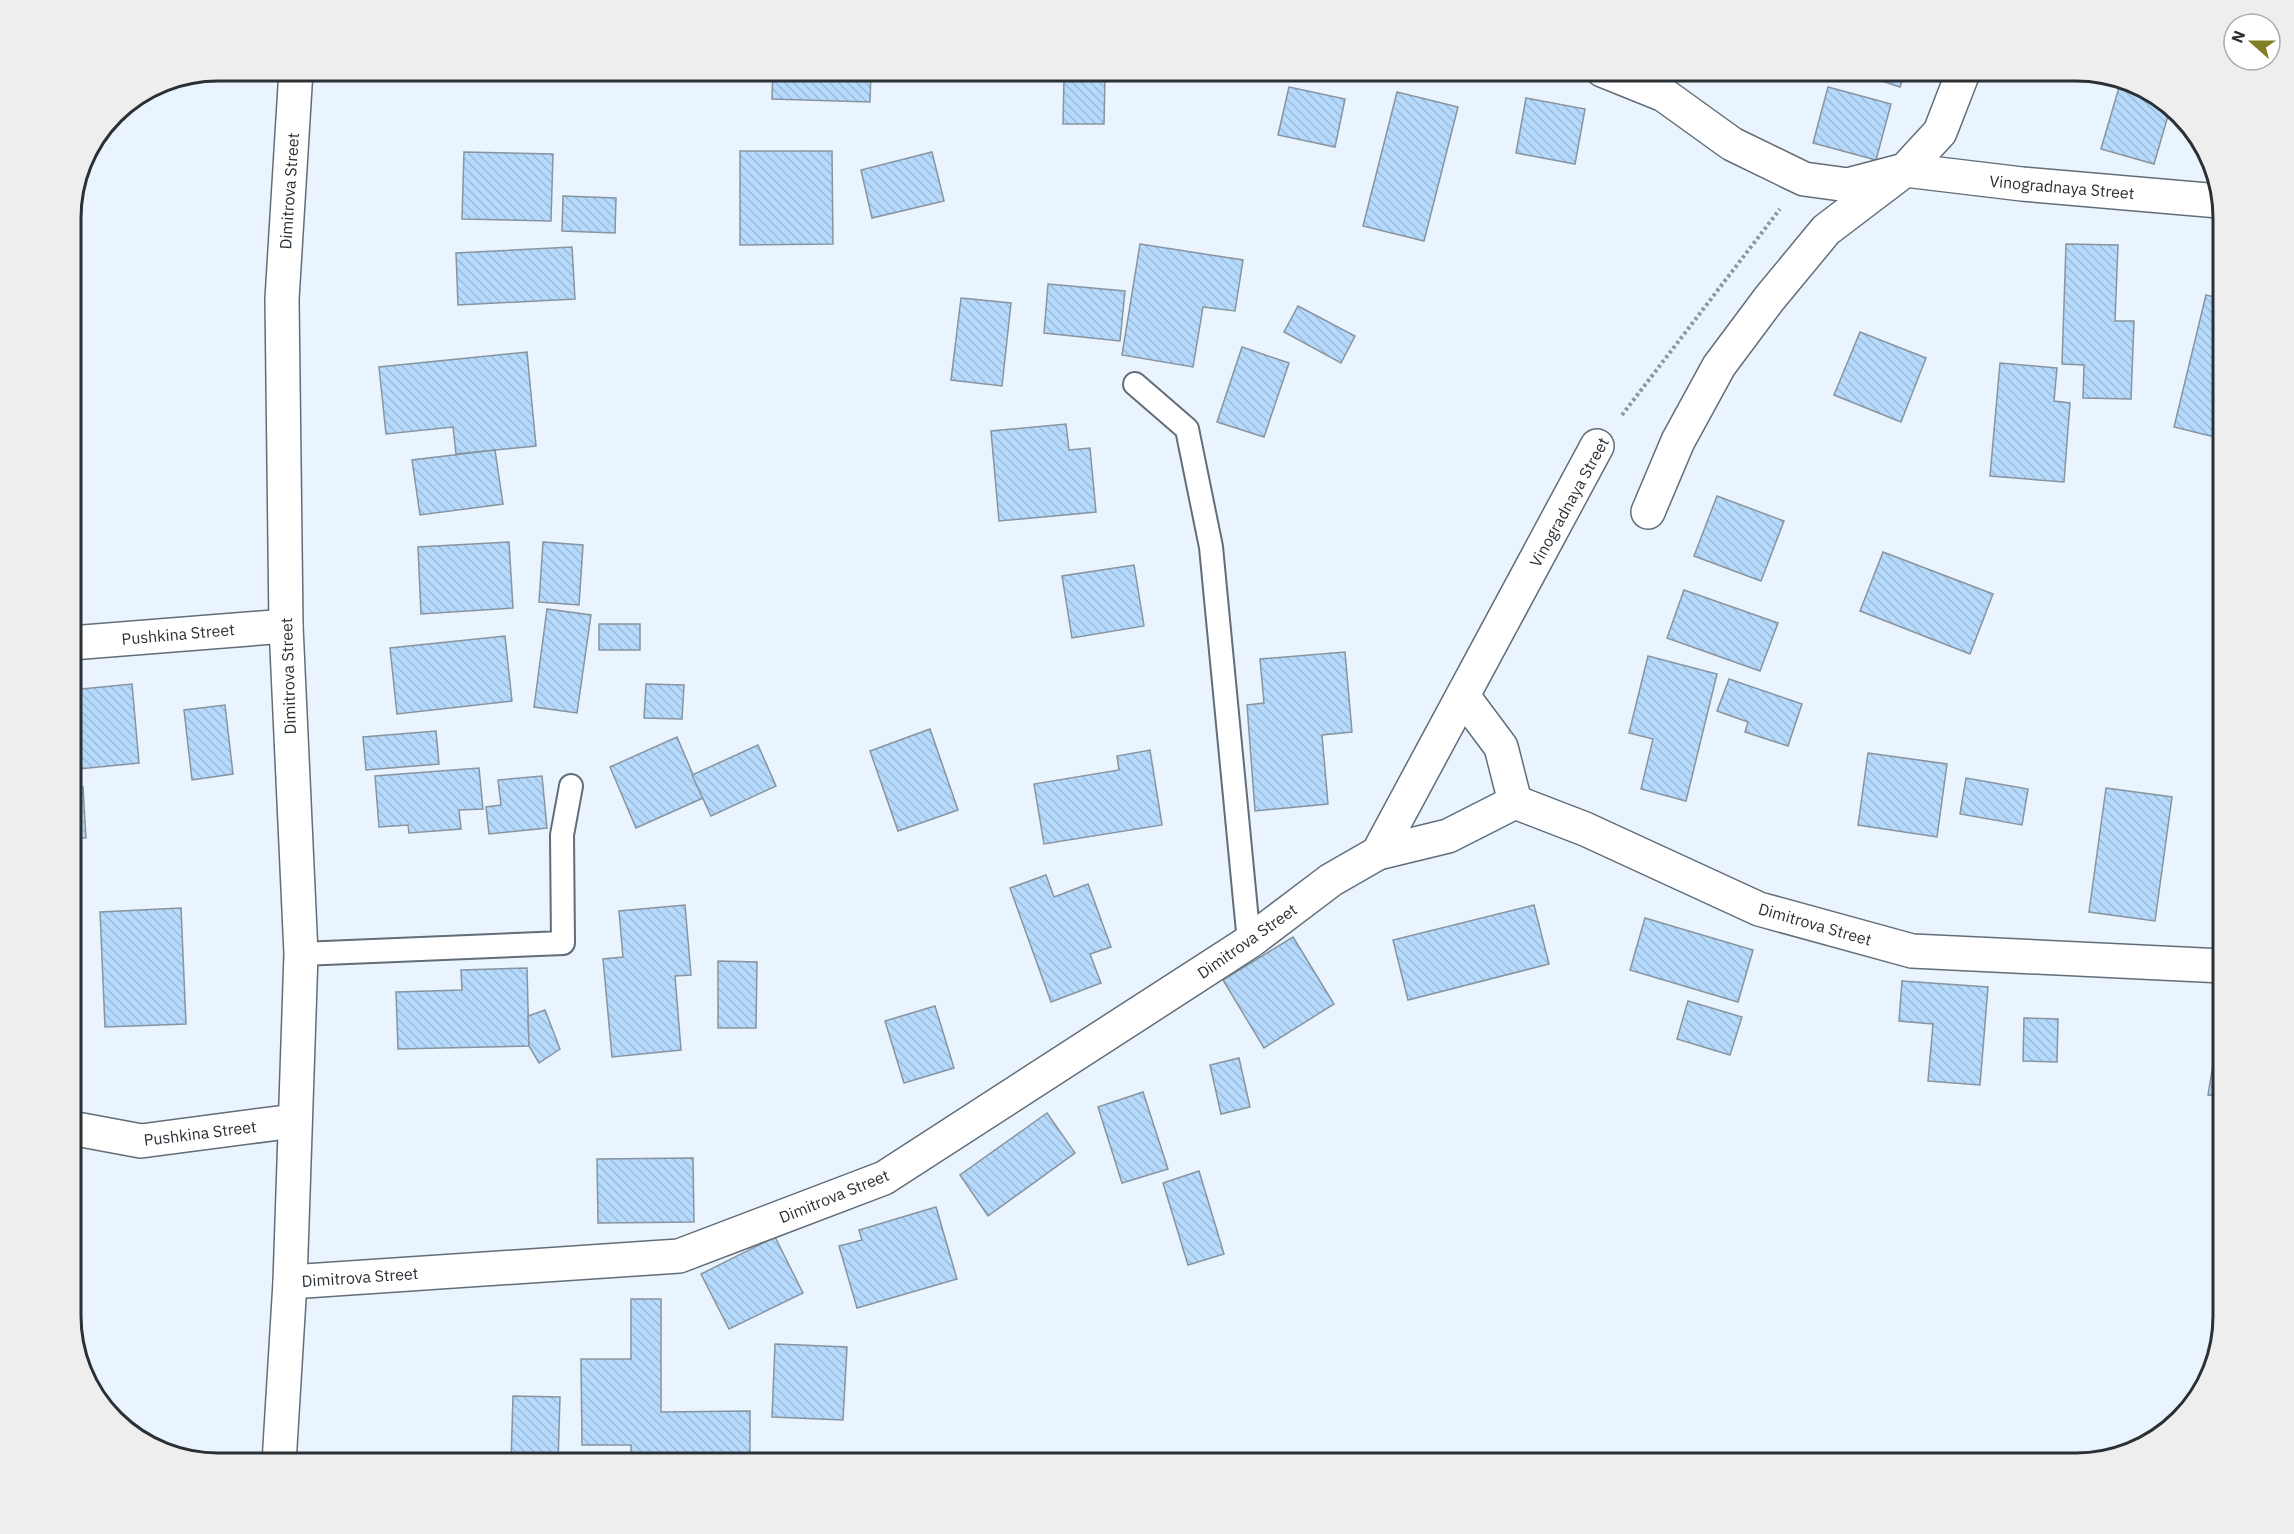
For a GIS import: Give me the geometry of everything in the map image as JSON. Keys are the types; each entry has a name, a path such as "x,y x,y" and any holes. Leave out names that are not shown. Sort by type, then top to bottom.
{"street":[{"name":"Dimitrova Street","path":"280,1453 290,1282 301,954 286,626 282,299 295,81"},
{"name":"Vinogradnaya Street","path":"1629,81 1664,95 1732,144 1804,179 1848,185 1905,170 2022,184 2212,200"},
{"path":"1648,512 1678,441 1719,366 1769,298 1826,230 1905,170 1940,132 1960,81"},
{"name":"Vinogradnaya Street","path":"1378,853 1598,446"},
{"name":"Pushkina Street","path":"81,642 286,626"},
{"path":"1463,696 1501,747 1515,802"},
{"name":"Dimitrova Street","path":"290,1282 679,1256 884,1178 1249,942 1331,880 1378,853 1448,836 1515,802 1585,829 1759,909 1912,951 2213,966"},
{"name":"Pushkina Street","path":"81,1130 141,1141 294,1121"}],"lane":[{"path":"1135,384 1187,429 1211,547 1249,942"},
{"path":"301,954 562,943 562,835 571,786"}],"path":[{"name":"Vinogradnaya Street","path":"1598,446 1804,179"}],"building":[{"path":"773,81 871,81 870,102 772,99"},
{"path":"1064,81 1105,81 1104,124 1063,124"},
{"path":"1882,81 1902,81 1900,87"},
{"path":"1289,87 1345,99 1335,147 1278,135"},
{"path":"1828,87 1891,104 1876,160 1813,143"},
{"path":"2119,88 2152,104 2168,117 2154,164 2101,149"},
{"path":"1397,92 1458,107 1424,241 1363,226"},
{"path":"1526,98 1585,109 1575,164 1516,153"},
{"path":"740,151 832,151 833,244 740,245"},
{"path":"464,152 553,154 551,221 462,219"},
{"path":"932,152 944,201 872,218 861,170"},
{"path":"563,196 616,198 615,233 562,231"},
{"path":"1140,244 1243,260 1235,311 1203,307 1193,367 1122,355"},
{"path":"2066,244 2118,245 2115,321 2134,321 2131,399 2083,398 2084,365 2062,364"},
{"path":"572,247 575,299 458,305 456,253"},
{"path":"1048,284 1125,291 1120,341 1044,333"},
{"path":"2206,295 2213,297 2213,437 2174,427"},
{"path":"961,298 1011,303 1002,386 951,380"},
{"path":"1298,306 1355,336 1341,363 1284,332"},
{"path":"1860,332 1926,358 1901,422 1834,395"},
{"path":"1242,347 1289,363 1264,437 1217,422"},
{"path":"527,352 536,446 456,454 453,427 386,434 379,367"},
{"path":"2000,363 2057,368 2054,401 2070,403 2064,482 1990,476"},
{"path":"1066,424 1069,450 1090,448 1096,512 999,521 991,431"},
{"path":"495,450 503,504 420,515 412,460"},
{"path":"1717,496 1784,521 1761,581 1694,556"},
{"path":"509,542 513,608 421,614 418,547"},
{"path":"543,542 583,545 579,605 539,602"},
{"path":"1883,552 1993,594 1970,654 1860,611"},
{"path":"1134,565 1144,626 1072,638 1062,576"},
{"path":"1684,590 1778,623 1760,671 1667,638"},
{"path":"547,609 591,615 577,713 534,707"},
{"path":"599,624 640,624 640,650 599,650"},
{"path":"505,636 512,701 397,714 390,648"},
{"path":"1345,652 1352,732 1322,735 1328,804 1255,811 1247,705 1264,703 1260,659"},
{"path":"1648,656 1717,674 1686,801 1641,789 1653,739 1629,733"},
{"path":"1729,679 1802,704 1788,746 1745,732 1748,722 1717,711"},
{"path":"132,684 139,763 81,769 81,689"},
{"path":"646,684 684,685 682,719 644,718"},
{"path":"225,705 233,774 192,780 184,710"},
{"path":"930,729 958,810 898,831 870,751"},
{"path":"436,731 439,764 366,770 363,737"},
{"path":"677,737 703,798 636,828 610,767"},
{"path":"758,745 776,786 711,816 692,775"},
{"path":"1150,750 1162,825 1044,844 1034,784 1119,770 1117,756"},
{"path":"1868,753 1947,764 1937,837 1858,825"},
{"path":"479,768 483,809 459,810 461,829 409,833 408,825 379,827 375,776"},
{"path":"542,776 547,828 489,834 486,807 501,805 498,780"},
{"path":"1966,778 2028,789 2022,825 1960,814"},
{"path":"81,787 83,787 86,838 81,838"},
{"path":"2106,788 2172,797 2155,921 2089,912"},
{"path":"1046,875 1054,897 1088,884 1111,947 1090,954 1101,983 1051,1002 1010,888"},
{"path":"685,905 691,975 675,976 681,1050 612,1057 603,959 623,957 619,911"},
{"path":"1534,905 1549,964 1408,1000 1393,940"},
{"path":"181,908 186,1024 105,1027 100,912"},
{"path":"1645,918 1753,950 1738,1002 1630,970"},
{"path":"1293,937 1334,1004 1264,1048 1223,980"},
{"path":"718,961 757,962 756,1028 718,1028"},
{"path":"527,968 529,1046 398,1049 396,992 462,990 461,970"},
{"path":"1902,981 1988,987 1980,1085 1928,1081 1933,1024 1899,1021"},
{"path":"1688,1001 1742,1017 1730,1055 1677,1039"},
{"path":"935,1006 954,1068 904,1083 885,1021"},
{"path":"545,1010 560,1049 539,1063 529,1046 528,1016"},
{"path":"2024,1018 2058,1019 2057,1062 2023,1061"},
{"path":"1239,1058 1250,1107 1221,1114 1210,1065"},
{"path":"2213,1064 2213,1096 2208,1095"},
{"path":"1143,1092 1168,1169 1122,1183 1098,1107"},
{"path":"1047,1113 1075,1153 988,1216 960,1175"},
{"path":"693,1158 694,1222 598,1223 597,1159"},
{"path":"1199,1171 1224,1254 1188,1265 1163,1183"},
{"path":"936,1207 957,1279 857,1308 839,1246 862,1240 859,1230"},
{"path":"775,1237 803,1293 729,1329 701,1274"},
{"path":"631,1299 661,1299 661,1412 750,1411 750,1453 631,1453 631,1445 582,1445 581,1359 631,1359"},
{"path":"775,1344 847,1347 843,1420 772,1417"},
{"path":"513,1396 560,1397 558,1453 511,1453"}]}
